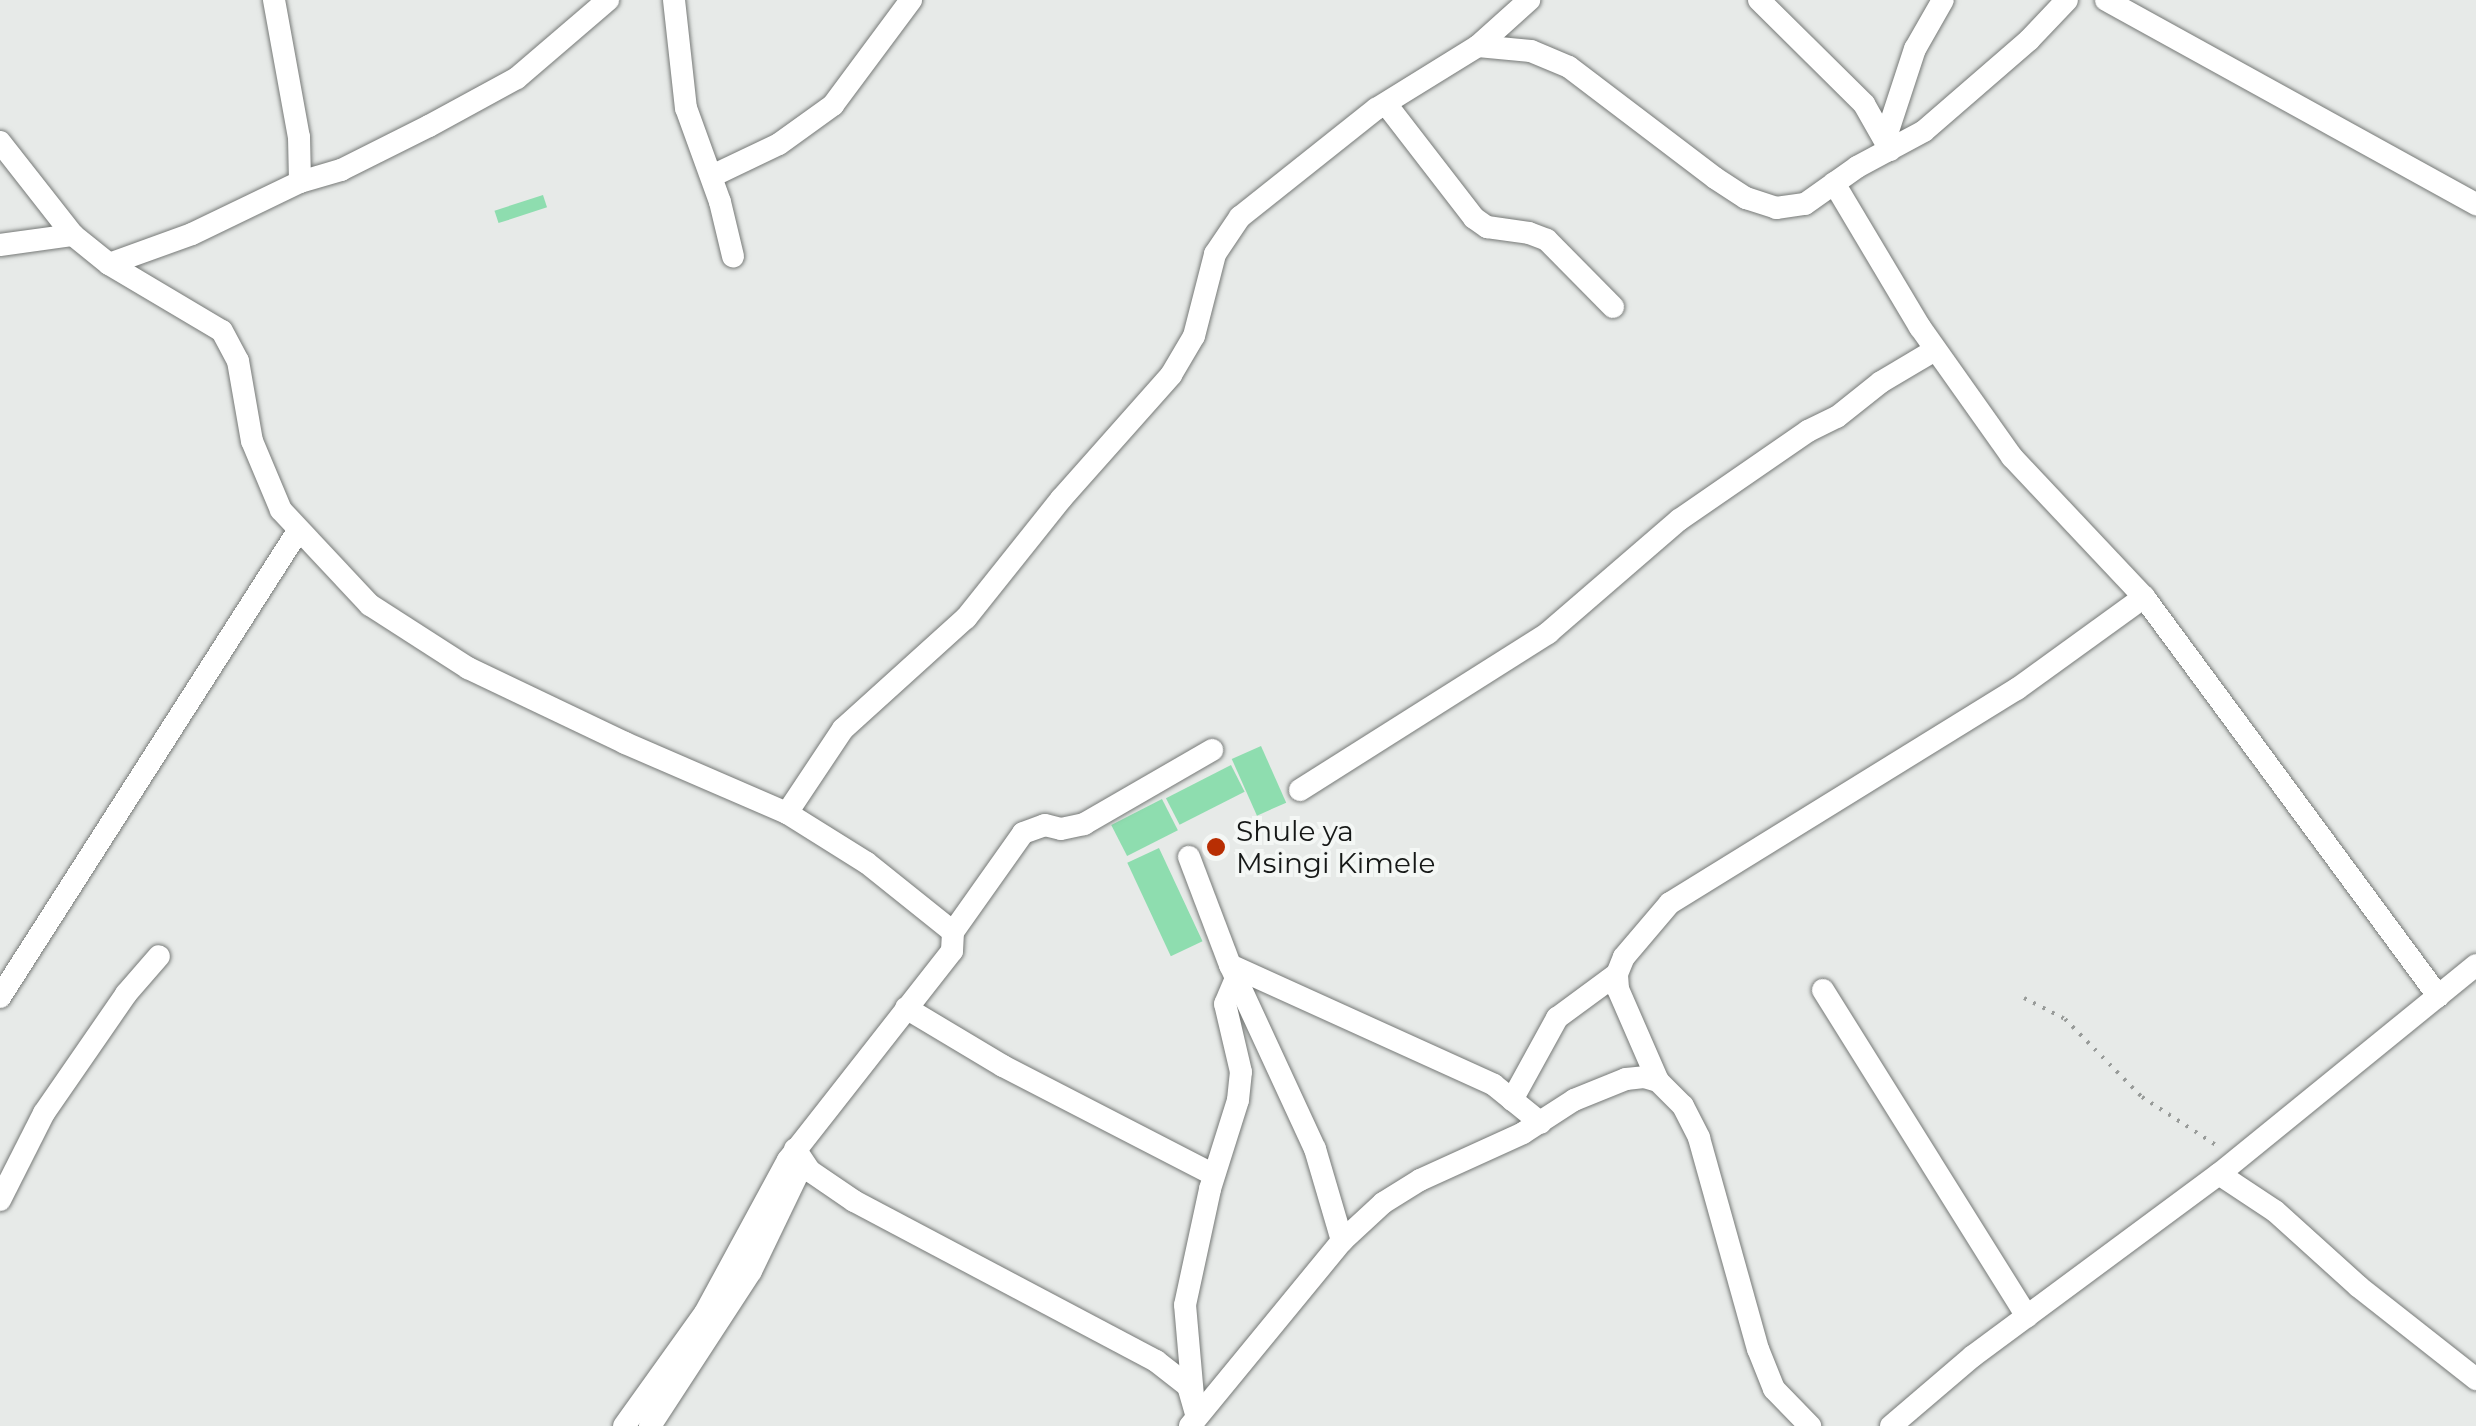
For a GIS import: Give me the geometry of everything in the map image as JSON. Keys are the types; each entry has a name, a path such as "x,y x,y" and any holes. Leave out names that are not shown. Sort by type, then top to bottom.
{"street":[{"path":"274,0 273,14 299,138 300,182"},
{"path":"108,264 192,234 300,182 341,170 518,78 608,0"},
{"path":"674,0 686,108 712,176 733,256"},
{"path":"712,176 779,144 832,105 911,0"},
{"path":"787,813 843,729 966,618 1061,499 1171,375 1194,336 1215,254 1240,218 1386,104 1478,46 1529,0"},
{"path":"1758,0 1864,104 1888,145"},
{"path":"1888,145 1915,49 1943,0"},
{"path":"1478,46 1531,50 1569,67 1746,198 1776,208 1805,204 1888,145 1924,131 2029,40 2068,0"},
{"path":"2106,0 2476,204"},
{"path":"1386,104 1474,218 1488,227 1547,240 1614,307"},
{"path":"0,142 73,235 108,264 222,331 238,361 264,479 280,510 370,605 468,668 625,743 787,813 881,873 954,932"},
{"path":"1834,183 1936,350 2012,457 2144,597 2438,996"},
{"path":"0,245 73,235"},
{"path":"1300,790 1548,633 1679,520 1808,432 1837,418 1880,382 1936,350"},
{"path":"0,997 298,531"},
{"path":"1512,1100 1536,1049 1558,1018 1618,974 1639,937 1683,894 2002,699 2144,597"},
{"path":"624,1426 705,1314 799,1156 906,1008 952,952 954,932 1023,833 1045,825 1061,829 1084,824 1212,750"},
{"path":"1189,856 1233,972 1315,1149 1342,1241"},
{"path":"0,1200 44,1113 126,994 159,956"},
{"path":"1901,1424 2026,1316 2219,1174 2476,965"},
{"path":"1233,972 1494,1086 1542,1123"},
{"path":"1193,1413 1185,1305 1214,1175 1238,1100 1241,1072 1226,1004 1233,972"},
{"path":"1618,974 1618,990 1658,1082 1683,1106 1699,1138 1758,1349 1774,1389 1810,1426"},
{"path":"1823,990 2026,1316"},
{"path":"906,1008 1002,1066 1214,1175"},
{"path":"1193,1413 1342,1241 1383,1203 1420,1180 1542,1123 1574,1100 1626,1079 1658,1082"},
{"path":"799,1156 908,1231 1108,1332 1177,1376 1193,1413"},
{"path":"650,1426 751,1271 799,1156"},
{"path":"2219,1174 2275,1211 2389,1313 2476,1379"}],"path":[{"path":"2024,998 2065,1020 2142,1097 2189,1131 2211,1145 2243,1154"}],"building":[{"path":"543,195 547,207 499,223 494,211"},
{"path":"1261,746 1286,803 1257,816 1232,759"},
{"path":"1231,765 1245,792 1180,825 1166,798"},
{"path":"1162,799 1178,830 1127,856 1111,825"},
{"path":"1159,848 1203,941 1171,956 1127,863"}],"place":[{"name":"Shule ya Msingi Kimele","path":"1216,847"}]}
